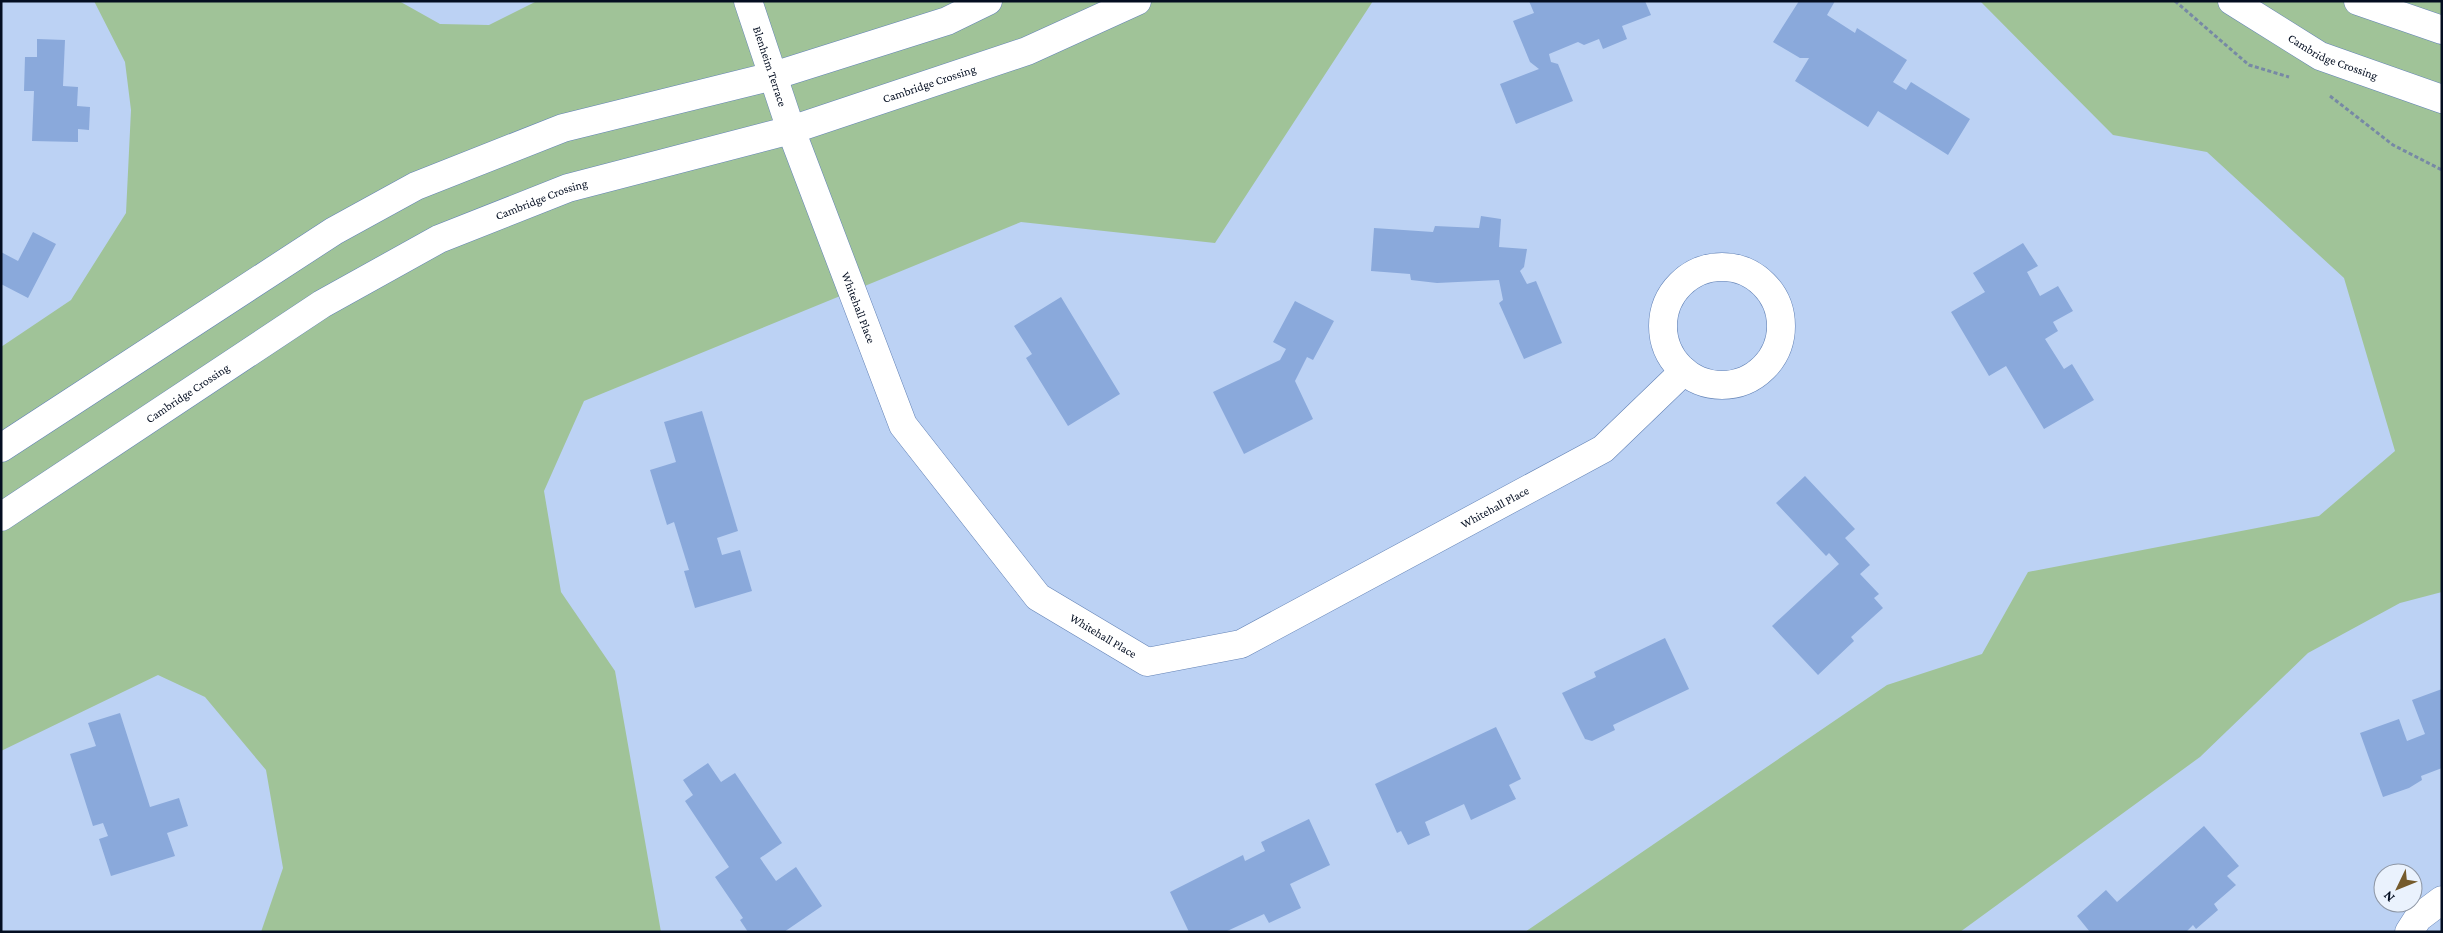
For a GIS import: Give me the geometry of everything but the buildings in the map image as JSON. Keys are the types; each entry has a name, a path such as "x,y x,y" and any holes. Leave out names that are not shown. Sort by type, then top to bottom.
{"street":[{"name":"Blenheim Terrace","path":"748,1 791,130"},
{"path":"1,448 334,231 416,186 563,128 772,76 947,21 988,1"},
{"name":"Cambridge Crossing","path":"1,517 322,304 438,239 568,188 791,130 1027,52 1137,1"},
{"name":"Cambridge Crossing","path":"2232,1 2320,56 2442,99"},
{"path":"2358,1 2442,30"},
{"name":"Whitehall Place","path":"791,130 903,425 1038,597 1147,662 1241,644 1595,454 1603,449 1684,371"},
{"path":"1719,266 1740,269 1758,279 1772,294 1779,311 1781,330 1777,348 1768,364 1753,376 1736,384 1717,385 1699,381 1684,371 1671,357 1663,338 1663,317 1669,298 1682,282 1699,271 1719,266"},
{"path":"2409,932 2418,918 2442,900"}],"path":[{"path":"2175,1 2249,65 2292,78"},
{"path":"2325,92 2393,145 2442,170"}],"green space":[{"path":"94,1 399,1 440,24 489,25 537,1 1373,1 1215,243 1021,222 584,401 544,491 561,592 615,671 661,932 261,932 283,868 266,770 205,697 158,675 1,751 1,347 71,300 126,213 131,110 125,62"},
{"path":"1980,1 2442,1 2442,592 2400,603 2308,653 2200,757 1960,932 1525,932 1887,685 1982,654 2028,572 2319,516 2395,451 2344,278 2207,152 2113,135"}]}
